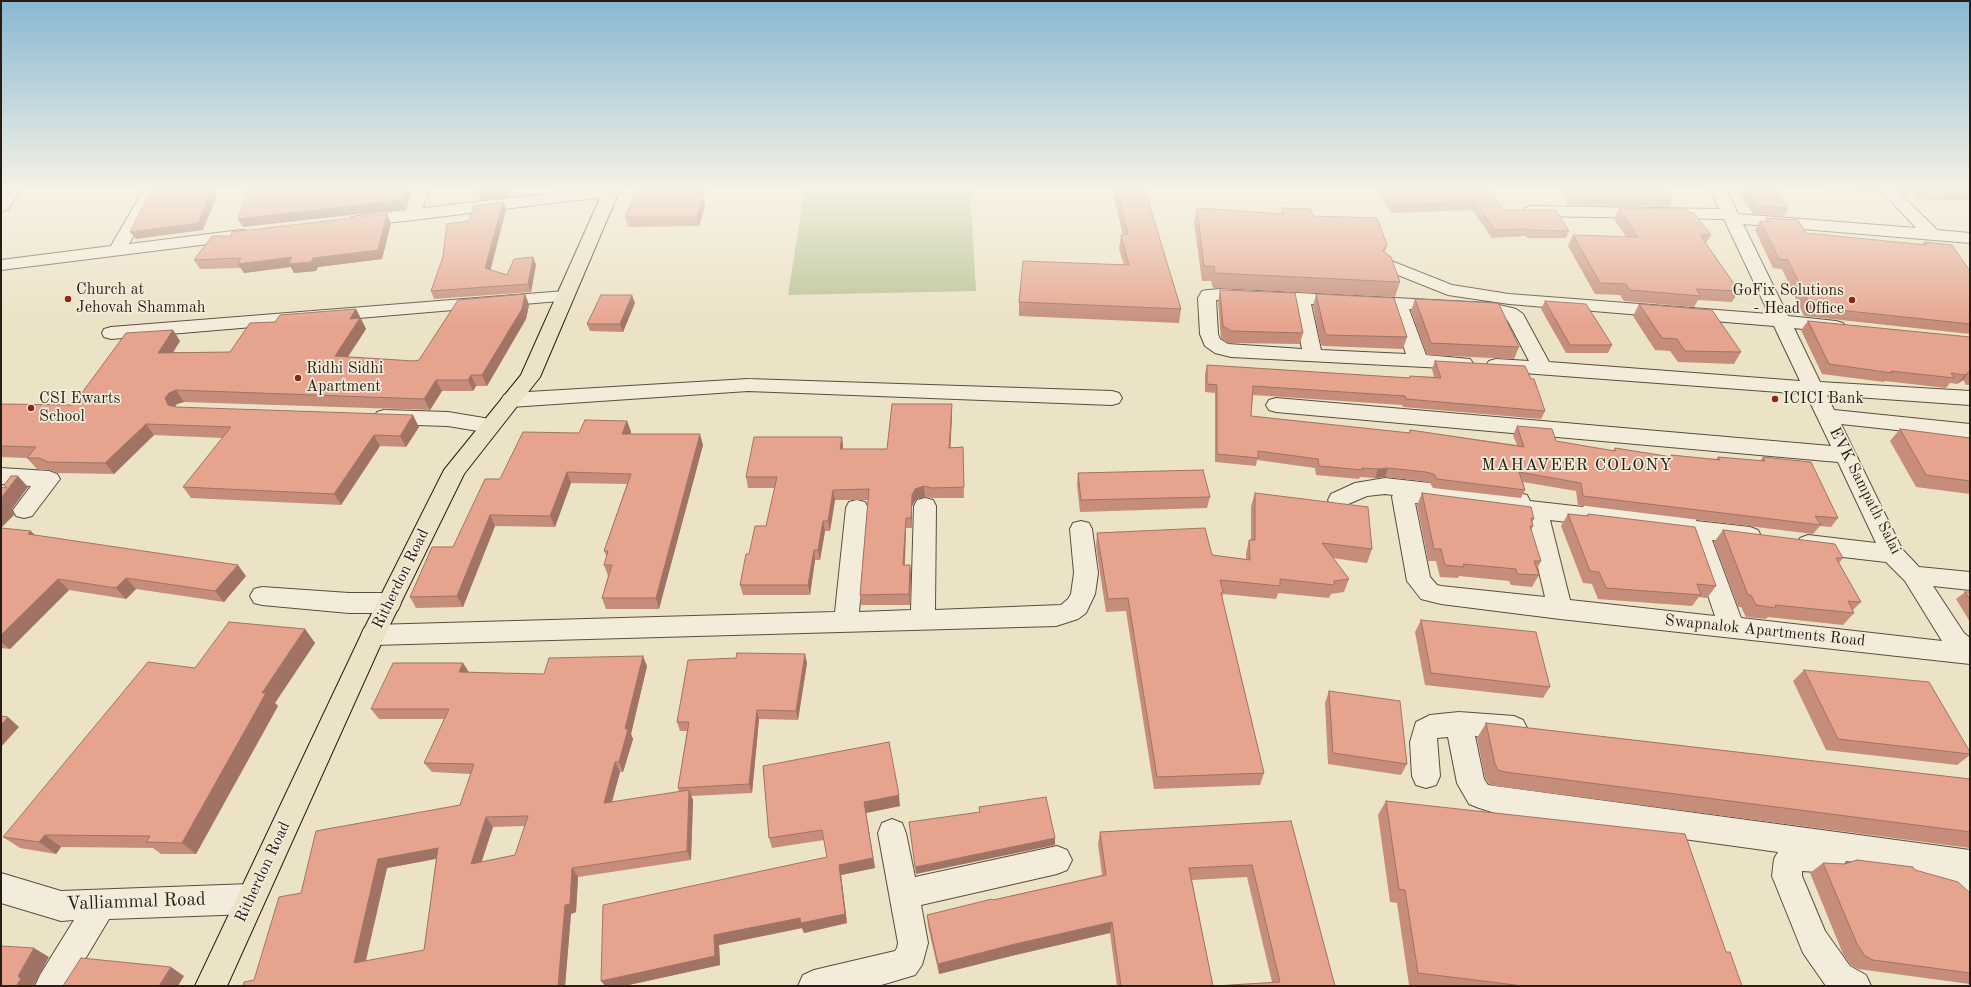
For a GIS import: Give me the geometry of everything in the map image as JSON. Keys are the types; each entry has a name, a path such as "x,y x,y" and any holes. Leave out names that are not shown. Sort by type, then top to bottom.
{"main road":[{"name":"Ritherdon Road","path":"211,986 373,635 454,470 530,377 593,233"}],"street":[{"path":"118,249 127,233"},
{"path":"1,265 118,249 254,233"},
{"name":"EVK Sampath Salai","path":"1739,233 1889,547 1913,575 1955,640 1970,654"},
{"path":"1911,233 1970,238"},
{"path":"1389,265 1448,290 1509,299 1782,321 1854,329"},
{"path":"1542,368 1516,318 1509,313 1480,306 1220,294 1208,296 1209,334 1215,345 1231,351 1542,368 1720,382 1970,398"},
{"path":"111,333 565,296"},
{"path":"1301,298 1313,356"},
{"path":"1398,303 1418,361"},
{"path":"511,400 748,385 1112,398"},
{"path":"1276,405 1846,455"},
{"path":"364,416 448,419 490,426"},
{"path":"1827,416 1970,431"},
{"path":"1,476 49,479 24,510"},
{"path":"1339,500 1363,489 1385,486 1769,533 1697,530 1536,510 1560,609"},
{"name":"Swapnalok Apartments Road","path":"1536,510 1414,495 1403,497 1419,581 1429,592 1441,595 1970,654"},
{"path":"923,620 925,506"},
{"path":"846,622 857,508"},
{"path":"373,635 1056,616 1068,612 1077,606 1083,594 1086,573 1081,529"},
{"path":"1697,530 1732,628"},
{"path":"1793,536 1889,547"},
{"path":"1913,575 1970,581"},
{"path":"262,596 348,603 389,603"},
{"path":"1459,724 1471,783 1479,795 1495,800 1970,864"},
{"path":"1426,776 1423,742 1425,730 1430,727 1475,724 1538,731"},
{"path":"814,986 904,964 911,954 913,943 892,833"},
{"path":"1855,986 1840,977 1814,942 1787,876 1789,859 1806,856 1925,871 1952,878 1970,895"},
{"path":"904,894 1057,860"},
{"name":"Valliammal Road","path":"1,888 61,906 250,899"},
{"path":"50,986 102,904"}],"green space":[{"path":"798,233 973,233 976,291 788,295"}],"building":[{"path":"232,233 382,233 378,250 313,258 311,262 289,264 292,257 238,264 241,258 194,260 212,236 231,236"},
{"path":"446,233 495,233 485,268 507,275 514,259 533,257 528,284 431,291 444,254 443,255"},
{"path":"1158,233 1181,309 1019,302 1023,261 1129,265 1121,235"},
{"path":"1200,233 1383,233 1387,245 1383,251 1391,257 1400,282 1215,273 1214,266 1204,266"},
{"path":"1635,233 1710,233 1711,235 1700,235 1739,291 1696,289 1701,296 1630,290 1626,284 1600,283 1573,235 1638,237"},
{"path":"1766,233 1807,233 1927,245 1924,242 1952,245 1970,271 1970,324 1811,307 1788,260 1779,259"},
{"path":"1220,290 1295,293 1303,333 1231,331 1223,326"},
{"path":"525,294 522,309 482,375 471,375 468,380 436,380 424,399 176,390 169,393 165,398 168,405 176,407 413,415 400,436 374,435 334,494 183,487 231,427 146,424 105,463 48,462 39,458 27,458 36,447 1,446 1,404 73,405 126,333 173,330 158,353 230,352 250,323 275,322 280,315 356,309 350,319 360,318 335,356 414,361 419,360 458,300"},
{"path":"1316,294 1394,298 1407,337 1327,335 1325,333"},
{"path":"601,295 632,295 620,324 587,324"},
{"path":"1415,299 1499,304 1519,347 1431,343"},
{"path":"1545,301 1586,304 1612,345 1570,345"},
{"path":"1639,304 1712,310 1741,352 1685,351 1677,339 1662,338"},
{"path":"1808,321 1970,337 1970,371 1965,375 1951,373 1954,378 1891,371 1892,373 1829,364"},
{"path":"1435,361 1525,366 1531,379 1534,379 1545,411 1406,399 1405,396 1253,386 1251,416 1410,433 1410,430 1524,447 1517,426 1552,429 1556,441 1615,451 1615,448 1672,457 1671,455 1720,460 1718,457 1765,461 1763,457 1811,462 1838,518 1815,516 1821,525 1583,496 1581,483 1519,472 1525,490 1437,479 1434,474 1426,472 1388,468 1362,468 1363,470 1319,466 1318,459 1258,451 1258,458 1217,454 1217,385 1207,384 1207,365 1410,378 1410,376 1441,378"},
{"path":"892,404 952,404 949,448 963,447 964,487 932,488 924,486 915,489 912,495 911,518 906,518 903,565 910,565 909,594 860,595 869,489 833,490 828,521 823,521 818,550 814,550 808,585 740,585 746,554 749,554 755,526 766,526 777,477 746,477 754,437 842,437 840,449 887,449"},
{"path":"585,420 627,421 622,434 700,434 656,598 602,598 612,565 604,565 608,551 604,551 631,474 567,472 550,516 490,515 457,596 410,597 432,547 453,547 485,479 500,479 523,432 579,433"},
{"path":"1900,429 1970,438 1970,481 1926,475"},
{"path":"1203,470 1210,497 1081,500 1078,473"},
{"path":"11,476 18,476 1,498 1,487 7,488 4,485"},
{"path":"1255,493 1368,507 1372,549 1322,543 1349,579 1334,581 1334,585 1280,579 1280,586 1220,580 1223,592 1221,593 1264,773 1157,777 1128,598 1108,599 1097,533 1205,528 1212,555 1250,560 1249,540 1255,540"},
{"path":"1422,493 1531,507 1534,519 1531,518 1533,526 1530,526 1541,561 1534,561 1539,575 1517,574 1516,569 1463,564 1464,567 1445,565 1441,549 1434,549"},
{"path":"1568,514 1588,516 1588,514 1695,527 1716,586 1697,584 1701,595 1606,588 1599,572 1590,571"},
{"path":"1,528 31,531 28,534 238,565 215,591 126,578 116,588 58,579 1,635"},
{"path":"1723,530 1835,544 1843,558 1836,558 1861,602 1848,601 1854,613 1775,605 1776,608 1756,605 1751,595 1748,595"},
{"path":"1965,592 1970,592 1970,600"},
{"path":"1421,620 1536,632 1550,687 1431,673"},
{"path":"229,622 305,629 262,693 266,693 182,843 146,842 150,836 45,835 39,842 3,837 148,662 195,668"},
{"path":"737,653 805,654 796,711 757,710 749,784 678,788 689,722 677,722 688,660 736,658"},
{"path":"643,656 625,729 628,729 619,762 615,762 604,803 689,790 687,851 572,868 570,904 565,905 558,986 243,986 244,982 254,980 279,897 301,893 316,831 460,805 474,764 424,763 449,709 371,709 393,663 463,663 459,672 544,674 549,658","holes":["528,816 515,855 471,864 486,817","438,848 424,950 354,963 378,859"]},
{"path":"1804,670 1929,682 1970,754 1838,739"},
{"path":"1329,691 1400,701 1407,764 1333,753"},
{"path":"1,716 8,717 1,725"},
{"path":"1486,723 1970,779 1970,832 1505,772 1498,770 1495,764"},
{"path":"889,742 899,795 864,802 873,858 839,865 845,914 801,923 800,918 714,935 715,956 601,981 603,905 827,857 822,830 769,838 763,766"},
{"path":"1046,797 1055,838 915,867 909,822 980,812 979,807"},
{"path":"1386,801 1685,834 1726,952 1730,952 1742,986 1523,986 1418,973 1405,890 1399,889"},
{"path":"1291,821 1335,986 1214,986 1280,982 1252,865 1189,868 1213,986 1121,986 1112,922 1011,945 938,964 927,915 992,899 1106,875 1100,832"},
{"path":"1857,860 1913,867 1915,870 1958,882 1970,893 1970,973 1873,960 1865,956 1857,944 1823,863 1845,864"},
{"path":"1,946 34,948 18,976 21,979 16,986 1,986"},
{"path":"81,958 171,967 159,986 63,986"}],"place":[{"name":"Church at Jehovah Shammah","path":"68,299"},
{"name":"GoFix Solutions - Head Office","path":"1852,300"},
{"name":"Ridhi Sidhi Apartment","path":"298,378"},
{"name":"ICICI Bank","path":"1775,399"},
{"name":"CSI Ewarts School","path":"31,408"}],"district":[{"name":"MAHAVEER COLONY","path":"1577,466"}]}
